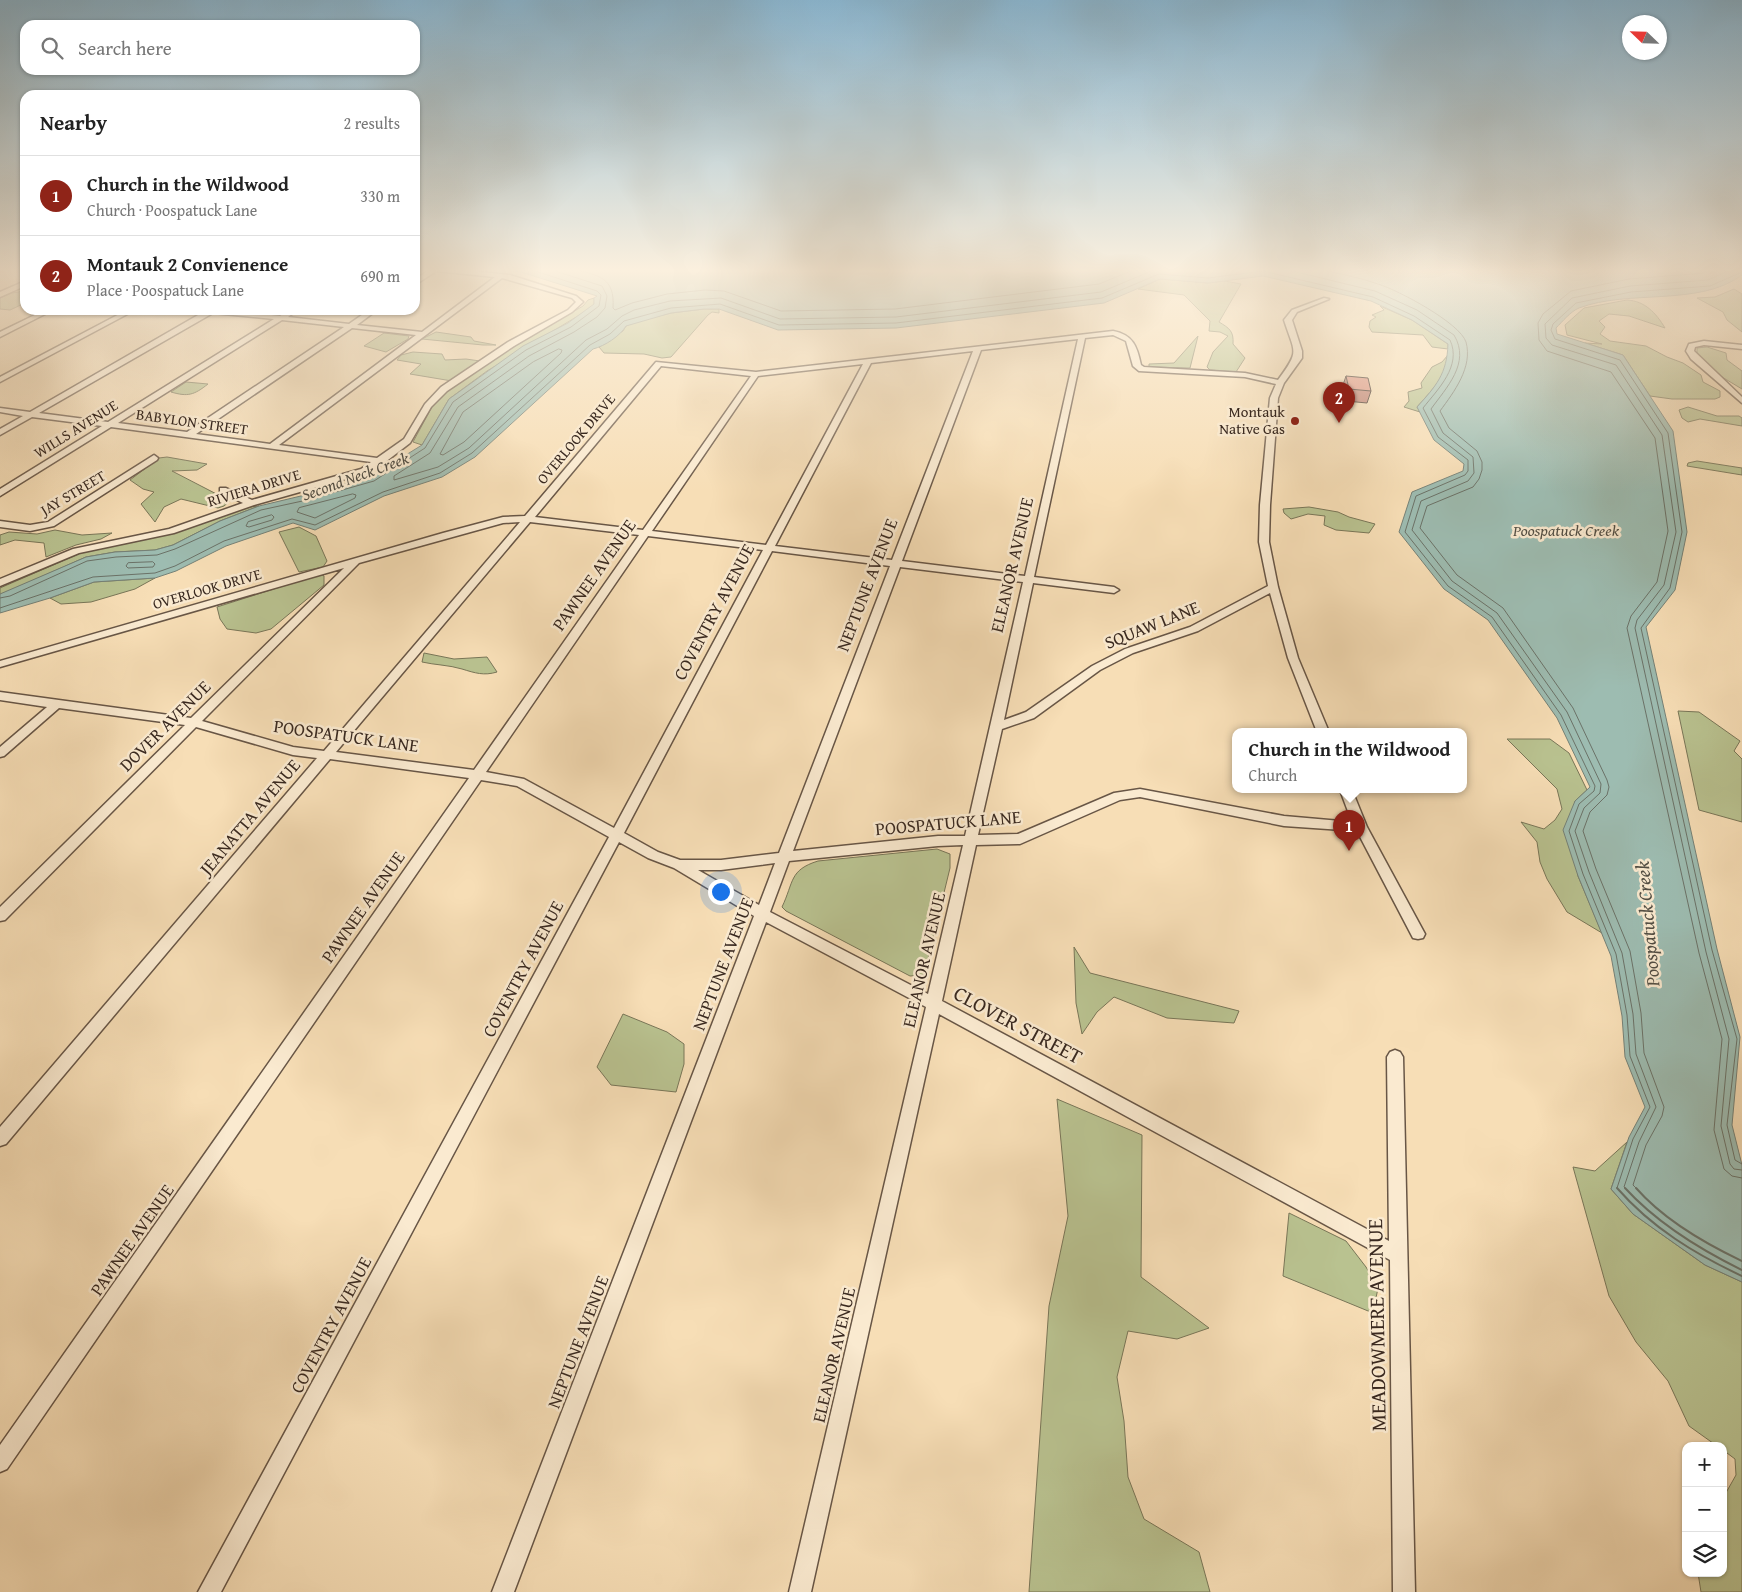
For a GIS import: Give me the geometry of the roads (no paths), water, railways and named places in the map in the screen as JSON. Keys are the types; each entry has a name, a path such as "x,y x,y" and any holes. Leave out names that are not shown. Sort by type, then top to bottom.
{"street":[{"path":"0,380 69,343"},
{"path":"0,432 155,343"},
{"name":"WILLS AVENUE","path":"0,493 240,343"},
{"path":"187,436 324,343"},
{"path":"271,447 410,343"},
{"name":"RIVIERA DRIVE","path":"0,584 76,551 171,531 251,503 364,472 407,442 428,406 444,389 512,343"},
{"name":"OVERLOOK DRIVE","path":"0,664 503,520 528,519 658,364 756,374 1022,343"},
{"name":"ELEANOR AVENUE","path":"800,1592 932,1003 964,873 1081,343"},
{"name":"OVERLOOK DRIVE","path":"1133,343 1137,366 1142,369 1245,375 1280,383"},
{"path":"1296,343 1298,358 1280,383 1274,398 1265,505 1264,542 1272,587 1294,660 1321,728"},
{"path":"1742,347 1704,344 1692,346 1690,351 1742,401"},
{"name":"NEPTUNE AVENUE","path":"503,1592 978,348"},
{"name":"COVENTRY AVENUE","path":"209,1592 617,834 868,362"},
{"name":"PAWNEE AVENUE","path":"0,1462 756,374"},
{"name":"BABYLON STREET","path":"0,410 381,461"},
{"name":"JAY STREET","path":"0,524 30,528 52,524 154,458"},
{"path":"223,490 251,503"},
{"path":"528,519 1114,590"},
{"name":"JEANATTA AVENUE","path":"0,1139 528,519"},
{"name":"DOVER AVENUE","path":"0,916 356,562"},
{"name":"SQUAW LANE","path":"995,727 1030,715 1096,668 1129,651 1194,629 1231,611 1272,587"},
{"name":"POOSPATUCK LANE","path":"0,696 214,726 272,746 326,756 520,782 617,834"},
{"path":"0,753 56,705"},
{"path":"1347,793 1361,828 1418,934"},
{"name":"POOSPATUCK LANE","path":"679,865 721,865 938,841 1020,839 1118,796 1140,794 1284,821 1361,828"},
{"name":"CLOVER STREET","path":"617,834 654,855 679,865 762,914 932,1003 1398,1255"},
{"name":"MEADOWMERE AVENUE","path":"1395,1057 1404,1592"}],"water":[{"name":"Poospatuck Creek","path":"528,343 607,343 593,349 475,457 442,477 384,496 315,530 293,523 226,546 176,571 155,578 94,582 0,613 0,594 86,557 115,552 155,550 173,545 220,521 259,506 372,476 422,445 449,399"},
{"name":"Poospatuck Creek","path":"1586,343 1623,355 1673,431 1687,532 1675,590 1646,627 1717,949 1740,1037 1732,1125 1742,1165 1742,1282 1705,1265 1633,1214 1611,1189 1629,1137 1645,1107 1625,1057 1622,1016 1611,956 1578,876 1563,830 1575,801 1590,787 1557,718 1488,620 1444,589 1399,532 1412,492 1463,471 1464,464 1434,440 1417,407 1430,393 1443,372 1448,344"}],"place":[{"name":"Montauk Native Gas","path":"1295,421"},
{"name":"Montauk 2 Convienence","path":"1339,423"},
{"name":"Church in the Wildwood","path":"1349,851"}],"water label":[{"name":"Second Neck Creek","path":"355,476"}]}
